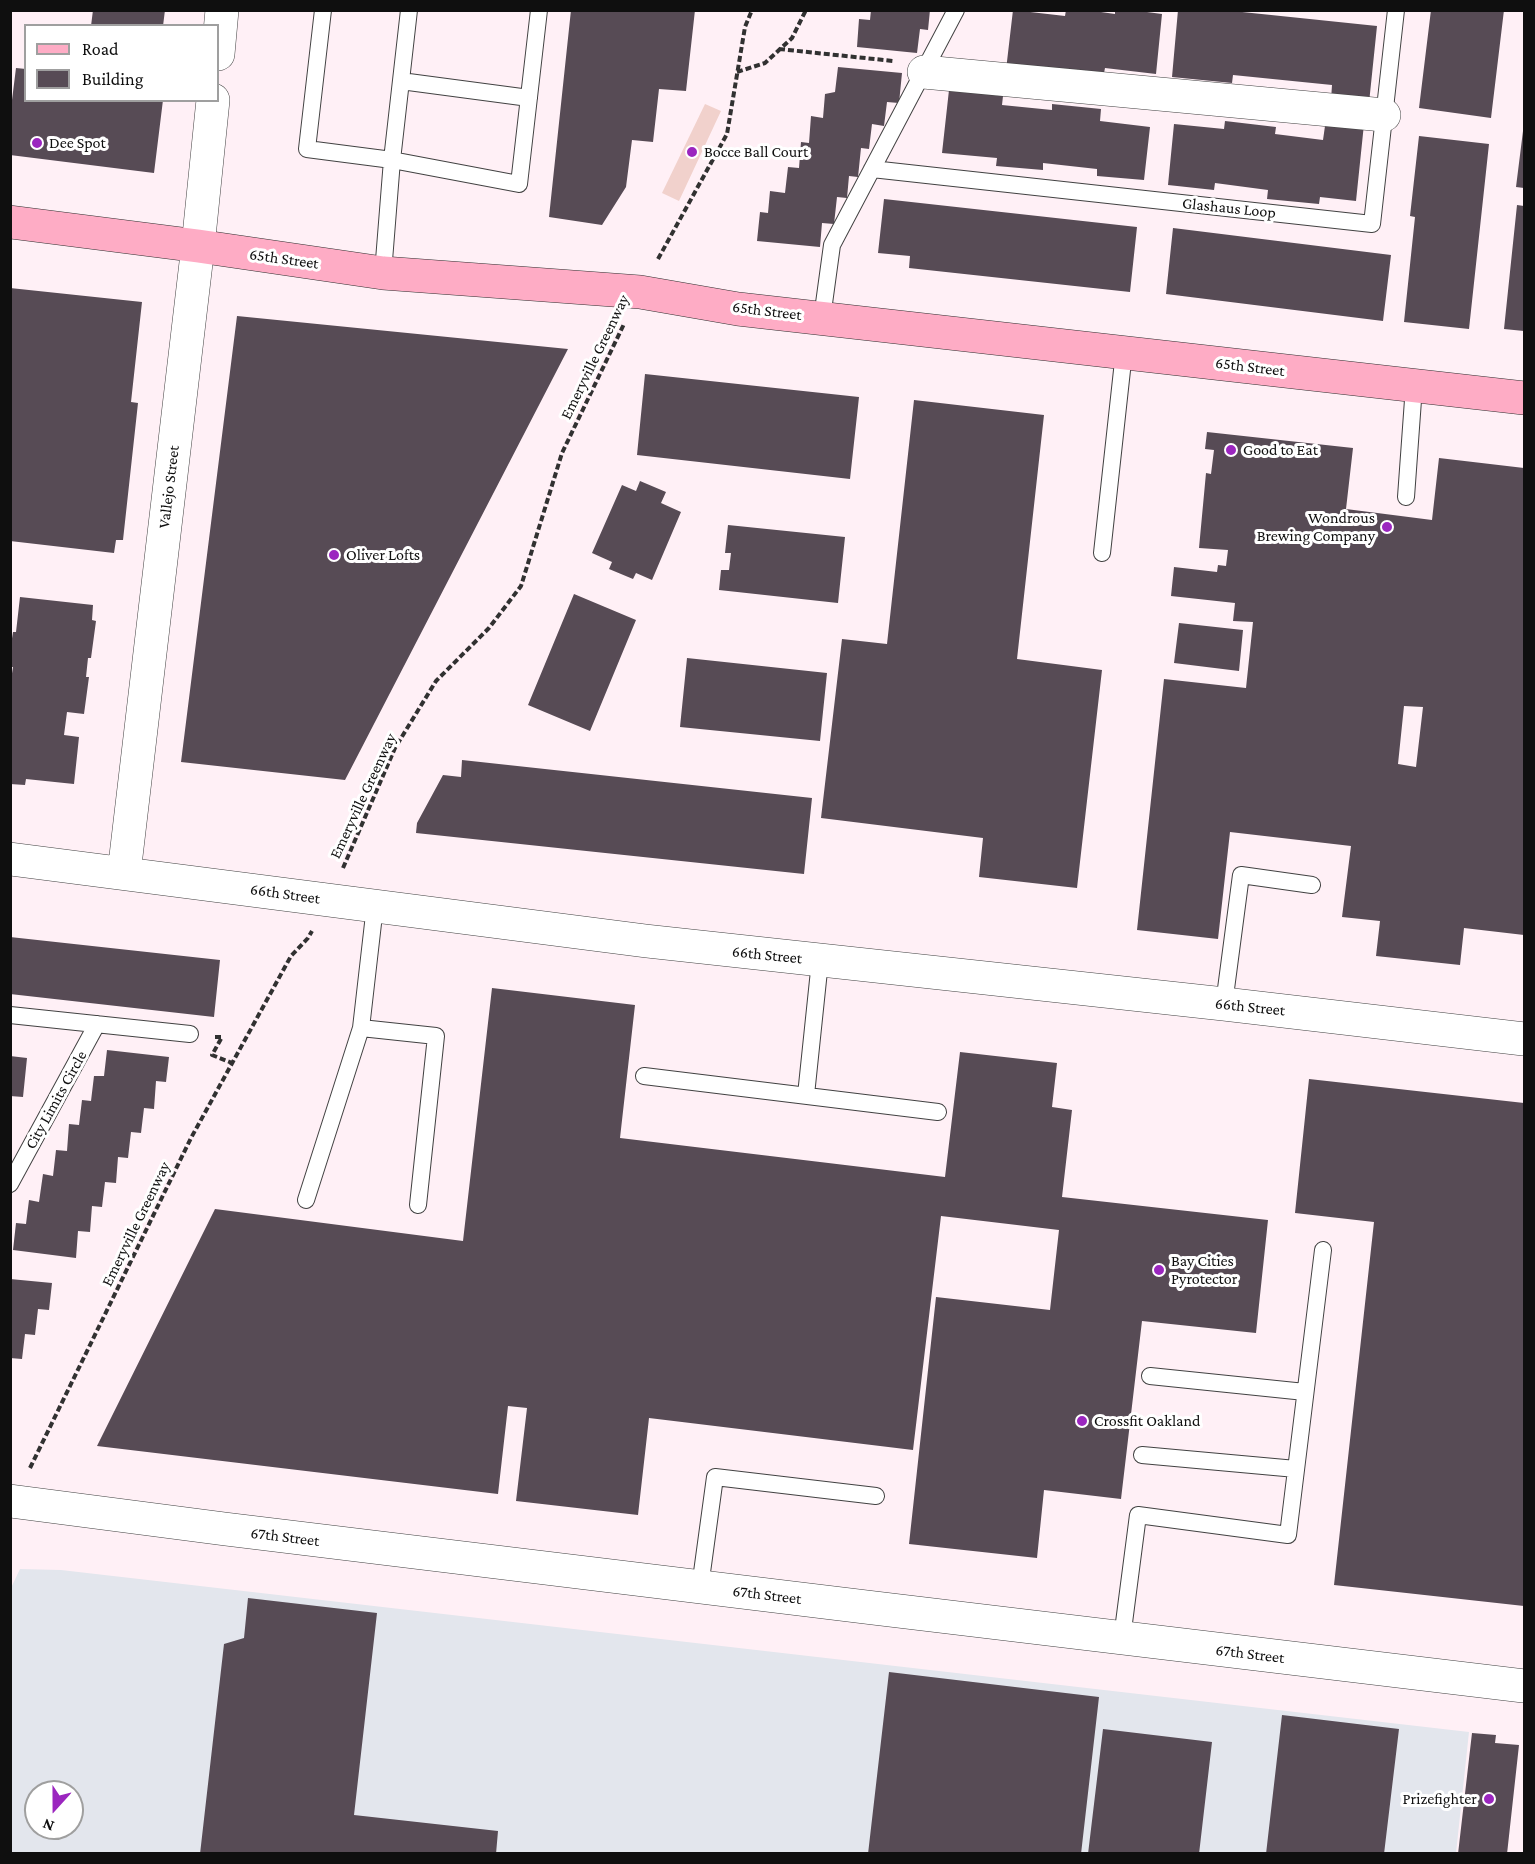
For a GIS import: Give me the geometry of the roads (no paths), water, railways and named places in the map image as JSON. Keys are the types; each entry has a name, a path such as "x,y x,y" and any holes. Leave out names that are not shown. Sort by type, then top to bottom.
{"street":[{"path":"219,43 222,10"},
{"path":"924,72 1384,115"},
{"name":"Vallejo Street","path":"124,873 213,102"},
{"name":"65th Street","path":"10,222 383,273 640,292 738,309 1524,398"},
{"name":"66th Street","path":"10,859 646,941 1524,1039"},
{"name":"67th Street","path":"12,1502 1524,1686"}],"lane":[{"path":"323,10 308,149 392,160 519,184 539,10"},
{"path":"383,273 392,160 409,10"},
{"path":"822,318 832,245 956,10"},
{"name":"Glashaus Loop","path":"872,169 1372,224 1396,10"},
{"path":"401,81 529,98"},
{"path":"1102,553 1124,352"},
{"path":"1406,497 1414,386"},
{"path":"1224,1004 1241,875 1312,885"},
{"path":"306,1200 361,1028 375,906"},
{"path":"806,1095 820,961"},
{"path":"10,1015 190,1034"},
{"name":"City Limits Circle","path":"12,1179 97,1024"},
{"path":"361,1028 436,1036 418,1205"},
{"path":"644,1076 938,1112"},
{"path":"1122,1638 1138,1515 1288,1535 1323,1250"},
{"path":"1150,1376 1305,1392"},
{"path":"1142,1455 1296,1469"},
{"path":"700,1587 715,1477 876,1496"}],"place":[{"name":"Dee Spot","path":"37,143"},
{"name":"Bocce Ball Court","path":"692,152"},
{"name":"Good to Eat","path":"1231,450"},
{"name":"Wondrous Brewing Company","path":"1387,527"},
{"name":"Oliver Lofts","path":"334,555"},
{"name":"Bay Cities Pyrotector","path":"1159,1270"},
{"name":"Crossfit Oakland","path":"1082,1421"},
{"name":"Prizefighter","path":"1489,1799"}]}
